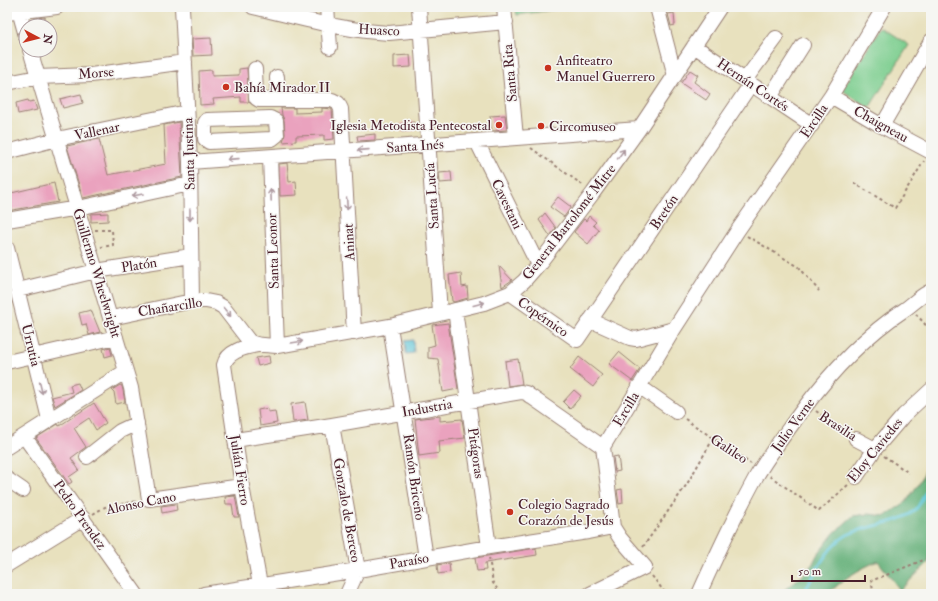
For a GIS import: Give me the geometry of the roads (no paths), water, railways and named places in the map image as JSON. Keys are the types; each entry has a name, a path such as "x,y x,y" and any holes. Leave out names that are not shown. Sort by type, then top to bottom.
{"street":[{"path":"14,10 58,7"},
{"name":"Santa Justina","path":"182,7 190,162 192,301"},
{"name":"Huasco","path":"253,7 371,32 389,33 506,22"},
{"path":"327,7 330,46"},
{"name":"Santa Lucía","path":"419,7 440,313"},
{"name":"Santa Rita","path":"504,7 516,138"},
{"path":"657,7 675,76"},
{"name":"General Bartolomé Mitre","path":"229,355 238,350 259,345 277,346 390,326 484,303 510,293 524,281 538,265 593,193 639,129 720,7"},
{"name":"Ercilla","path":"603,447 674,329 738,230 831,96 884,7"},
{"name":"Bretón","path":"577,340 776,38"},
{"path":"882,126 931,41"},
{"path":"770,97 803,45"},
{"name":"Hernán Cortés","path":"694,46 812,124"},
{"name":"Guillermo Wheelwright","path":"32,58 131,388 149,499"},
{"name":"Morse","path":"7,83 38,76 91,75 185,62"},
{"path":"255,69 256,98 259,100 278,100 277,77"},
{"name":"Chaigneau","path":"831,96 930,152"},
{"name":"Aninat","path":"278,100 332,100 338,103 341,109 354,333"},
{"name":"Vallenar","path":"7,152 57,139 188,112"},
{"path":"274,119 276,121 277,135 272,139 262,140 209,142 205,139 205,123 207,120 274,119"},
{"name":"Santa Inés","path":"190,162 343,152 639,129"},
{"name":"Santa Leonor","path":"262,140 267,157 277,346"},
{"name":"Cavestani","path":"477,142 538,265"},
{"path":"7,220 78,208 190,184"},
{"name":"Urrutia","path":"7,248 49,419"},
{"name":"Platón","path":"18,290 96,271 191,256"},
{"name":"Julio Verne","path":"699,594 722,542 761,470 818,390 847,356 888,320 931,291"},
{"name":"Copérnico","path":"510,293 577,340"},
{"name":"Chañarcillo","path":"110,318 192,301 206,301 216,303 223,307 250,342 259,345"},
{"name":"Pitágoras","path":"455,310 489,547"},
{"name":"Copérnico","path":"590,320 630,338 636,339 674,329"},
{"name":"Ramón Briceño","path":"390,326 426,558"},
{"path":"7,362 116,337"},
{"name":"Julián Fierro","path":"229,355 225,359 224,365 242,486 260,585"},
{"path":"7,447 126,370"},
{"path":"639,386 676,412"},
{"name":"Eloy Caviedes","path":"856,477 875,449 904,414 931,390"},
{"name":"Industria","path":"235,440 332,425 521,392 526,393 603,447"},
{"path":"87,457 120,431 136,423"},
{"name":"Gonzalo de Berceo","path":"332,425 358,570 348,594"},
{"name":"Pedro Prendez","path":"24,436 136,594"},
{"name":"Brasilia","path":"856,438 875,449"},
{"path":"590,594 641,562 620,538 613,527 603,447"},
{"path":"7,479 23,490"},
{"name":"Alonso Cano","path":"149,499 242,486"},
{"path":"7,565 83,518"},
{"name":"Paraíso","path":"204,594 358,570 613,527"}],"water":[{"path":"413,340 414,353 406,354 405,341"}],"waterway":[{"path":"803,594 833,546 847,535 855,531 893,521 910,514 918,506 931,482"}],"place":[{"name":"Anfiteatro Manuel Guerrero","path":"548,68"},
{"name":"Bahía Mirador II","path":"226,87"},
{"name":"Iglesia Metodista Pentecostal","path":"499,125"},
{"name":"Circomuseo","path":"541,126"},
{"name":"Colegio Sagrado Corazón de Jesús","path":"510,512"}]}
